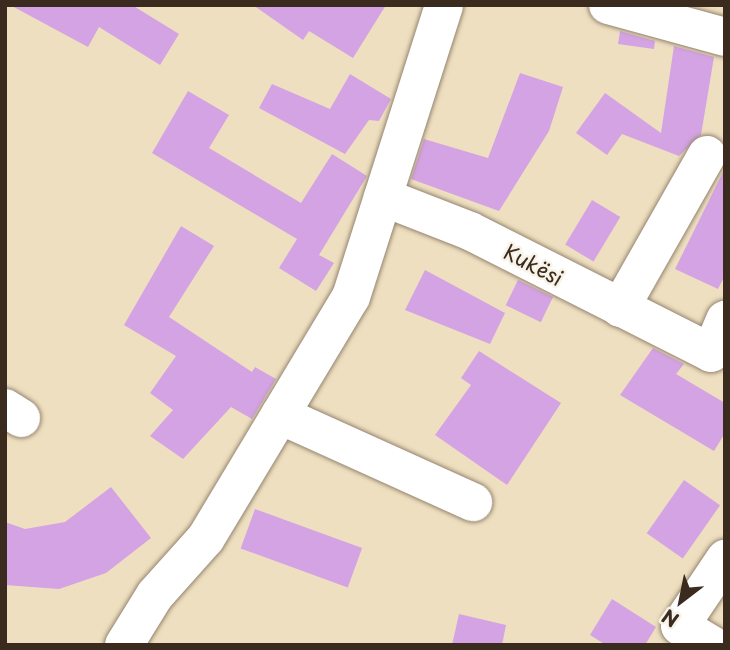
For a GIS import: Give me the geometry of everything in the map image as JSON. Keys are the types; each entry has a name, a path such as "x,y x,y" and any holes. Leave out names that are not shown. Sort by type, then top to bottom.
{"street":[{"path":"124,645 155,595 206,538 351,297 444,5"},
{"path":"608,5 725,37"},
{"path":"620,308 707,155"},
{"name":"Kukësi","path":"383,197 470,232 683,337 710,353 725,320"},
{"path":"280,415 473,502"},
{"path":"712,645 680,626 725,559"}],"building":[{"path":"10,5 132,5 179,34 160,65 99,27 88,47"},
{"path":"253,5 386,5 353,58 309,31 303,40"},
{"path":"620,31 655,41 654,49 618,44"},
{"path":"674,46 714,57 701,135 679,156 622,134 607,155 576,133 605,93 661,133"},
{"path":"520,73 563,87 549,131 499,211 411,179 424,139 488,158"},
{"path":"350,74 391,99 379,121 369,120 345,154 259,108 272,84 330,109"},
{"path":"188,91 229,115 209,148 301,203 332,154 367,176 319,255 334,263 316,291 279,268 297,239 152,153"},
{"path":"725,168 725,275 718,289 675,269"},
{"path":"592,200 620,217 594,262 565,245"},
{"path":"181,226 214,246 169,317 252,372 255,367 276,379 252,419 231,407 183,459 150,436 173,410 150,393 176,356 124,325"},
{"path":"425,270 505,313 490,344 405,310"},
{"path":"518,280 553,297 541,322 506,305"},
{"path":"653,348 684,364 676,374 725,403 725,433 714,451 620,395"},
{"path":"479,351 561,403 507,485 435,435 471,385 461,378"},
{"path":"684,480 720,505 683,558 647,533"},
{"path":"111,487 151,538 106,573 59,589 5,585 5,522 25,529 65,522"},
{"path":"255,509 362,548 348,587 241,548"},
{"path":"612,599 656,627 645,645 606,645 590,635"},
{"path":"459,614 506,625 502,645 452,645"}]}
